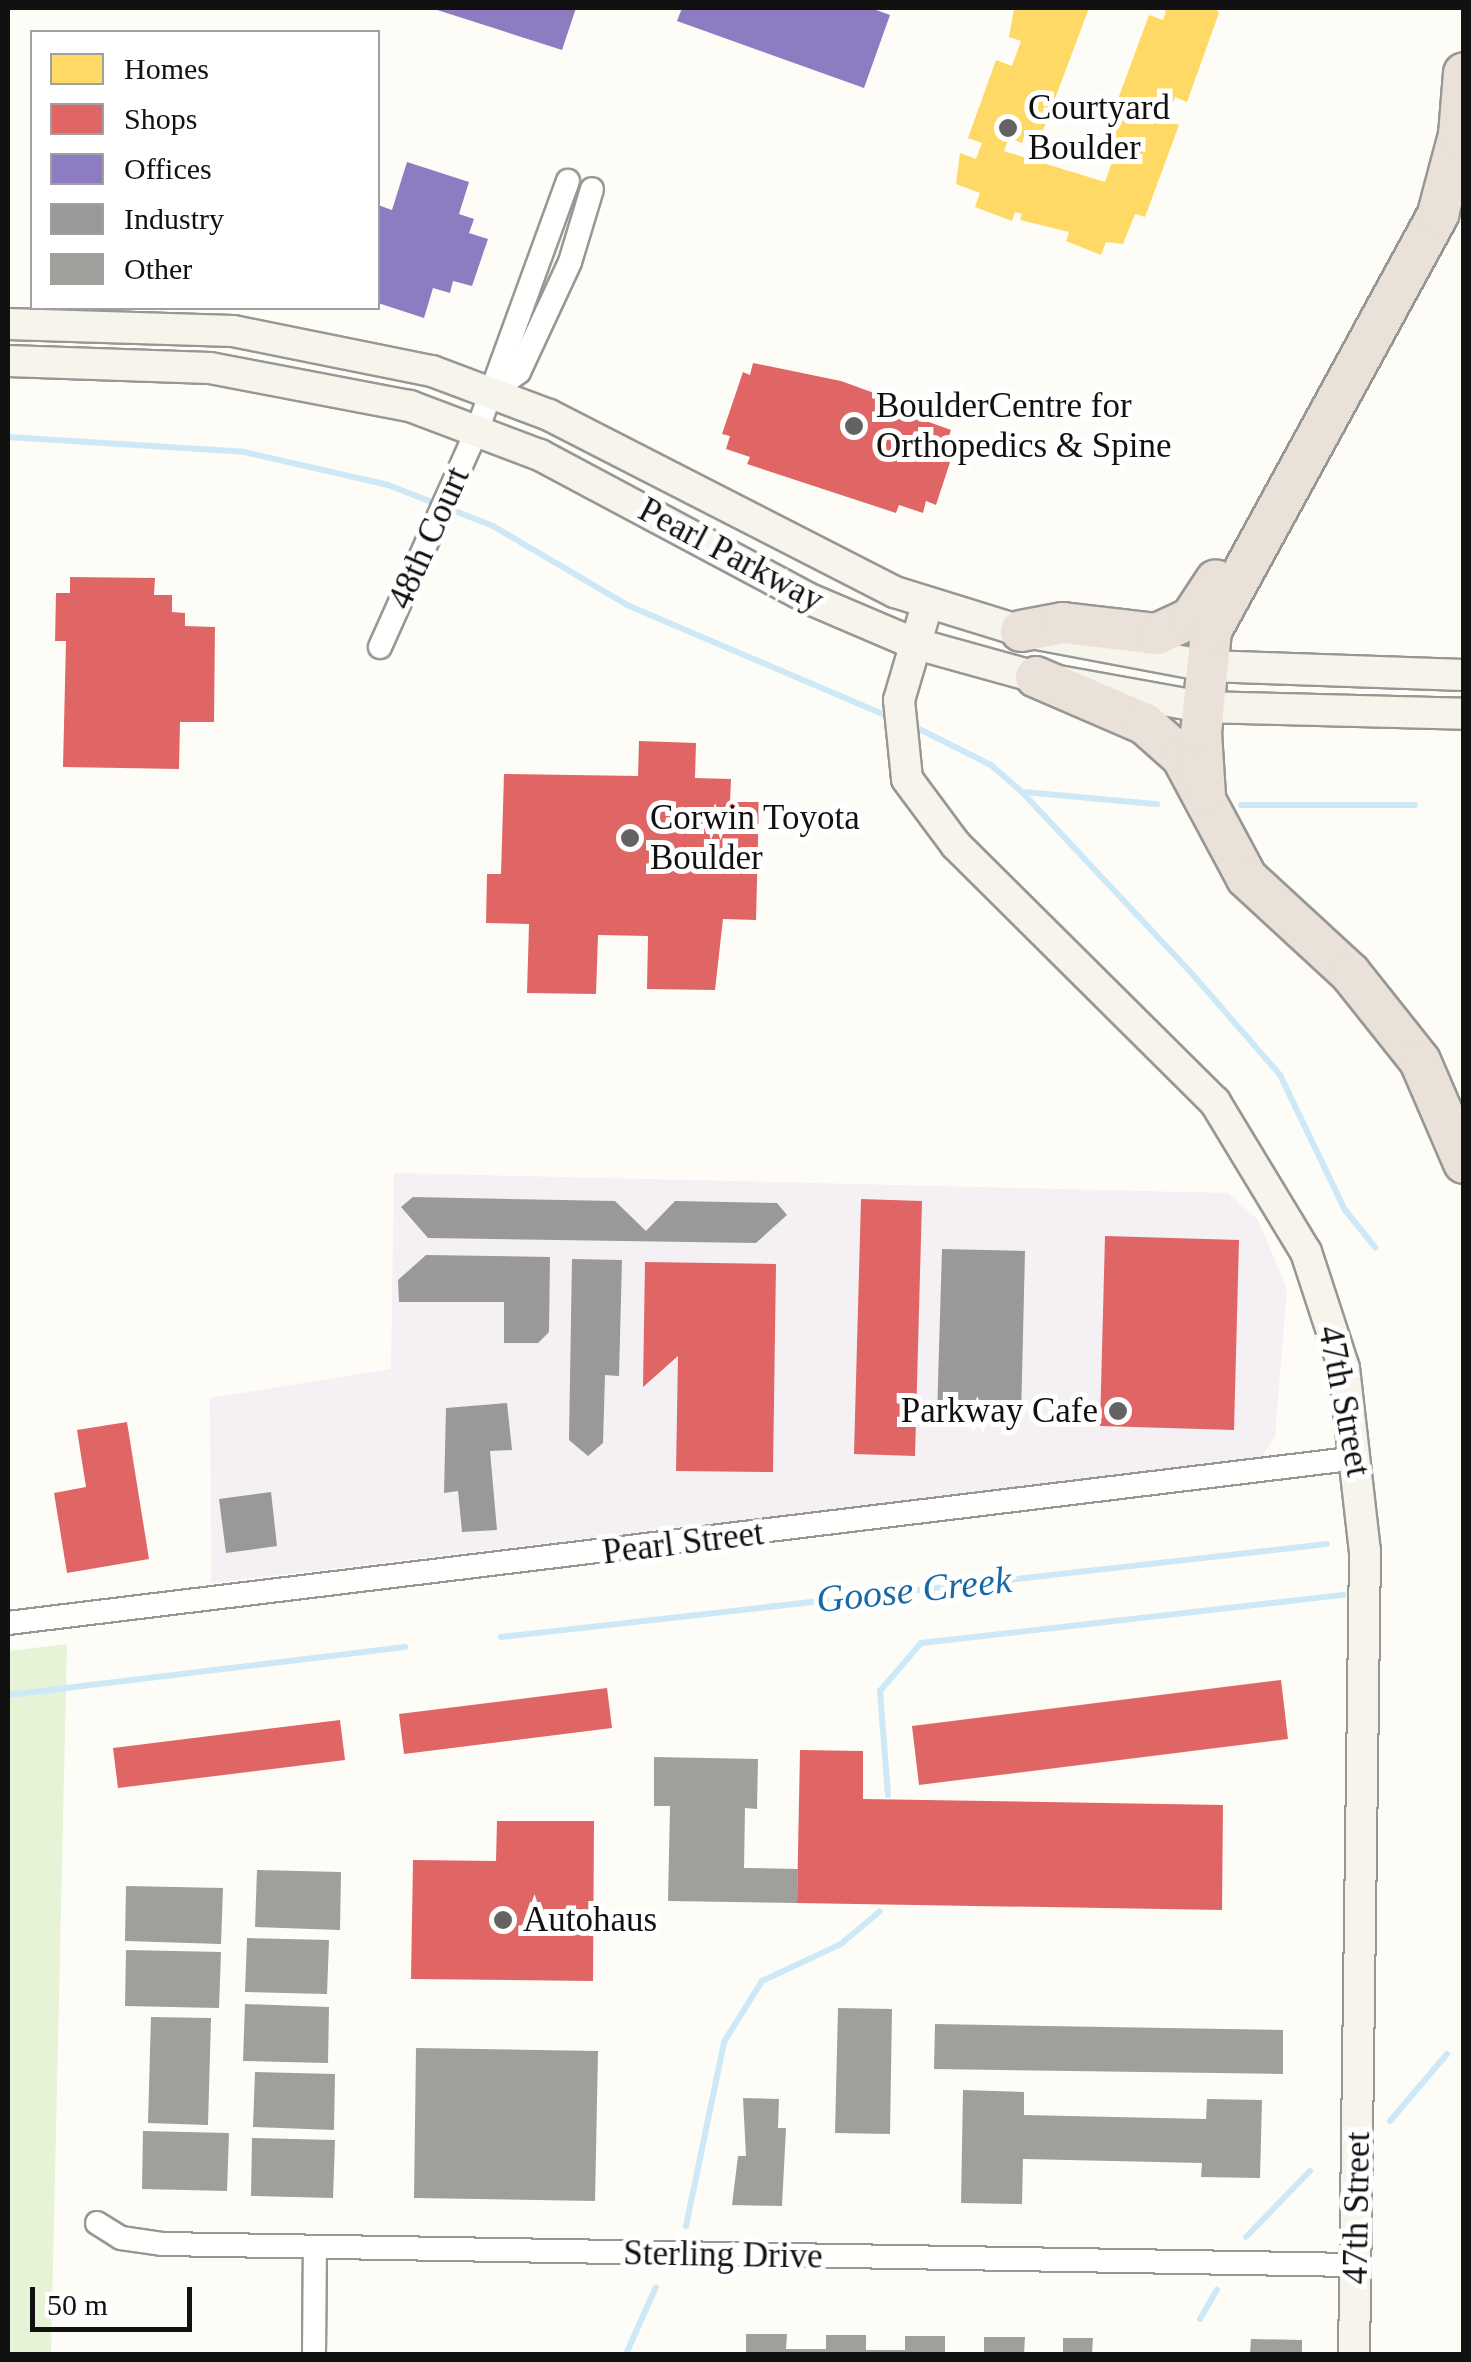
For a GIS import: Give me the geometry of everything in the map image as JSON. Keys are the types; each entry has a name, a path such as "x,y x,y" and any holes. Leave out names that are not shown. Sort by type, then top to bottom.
{"highway":[{"path":"1205,796 1202,707 1211,630 1438,214 1459,135 1464,73"},
{"path":"1021,630 1063,623 1157,634 1191,618 1286,458 1321,424"},
{"path":"1036,677 1159,734 1205,796 1247,878 1350,973 1420,1061 1464,1163"}],"main road":[{"name":"Pearl Parkway","path":"8,324 263,335 376,356 493,390 927,605 1021,630 1207,666 1464,675"},
{"name":"Pearl Parkway","path":"8,361 270,375 367,394 478,428 812,600 912,643 1036,677 1202,707 1464,714"},
{"name":"47th Street","path":"927,605 912,643 899,700 899,740 907,779 933,818 1175,1057 1248,1149 1306,1252 1344,1368 1358,1458 1365,1636 1354,2354"}],"street":[{"name":"48th Court","path":"380,648 478,428 568,181"},
{"path":"493,390 519,372 570,262 592,188"},
{"name":"Pearl Street","path":"8,1623 1358,1458"},
{"name":"Sterling Drive","path":"96,2223 109,2234 140,2242 316,2248 1355,2264"},
{"path":"314,2354 316,2248"}],"shaded area":[{"path":"394,1173 1228,1193 1258,1220 1287,1289 1275,1436 1261,1458 211,1583 210,1398 391,1369"}],"green space":[{"path":"67,1644 51,2354 8,2354 8,1651"}],"building: Homes":[{"name":"Courtyard Boulder","path":"1014,8 1089,8 1041,136 1026,131 1022,143 1009,138 1004,151 1105,182 1112,162 1097,156 1149,15 1163,20 1166,11 1159,8 1216,8 1219,13 1187,102 1175,97 1166,121 1179,125 1145,217 1135,214 1123,244 1106,242 1101,255 1066,241 1069,232 1020,220 1022,214 1015,212 1012,221 975,207 980,193 956,184 960,153 976,159 982,143 968,138 996,60 1012,66 1021,41 1009,37"}],"building: Shops":[{"path":"753,363 841,381 929,413 926,421 951,430 947,441 956,444 936,505 926,501 923,513 899,505 896,513 747,464 750,457 726,449 730,436 722,434 743,372 750,375"},
{"path":"70,577 155,578 154,595 172,595 172,612 185,613 185,626 215,627 214,722 180,722 179,769 63,767 66,641 55,641 56,593 70,593"},
{"name":"Corwin Toyota Boulder","path":"639,741 696,743 695,778 731,779 730,802 759,802 756,920 723,919 715,990 647,989 648,936 598,935 596,994 527,993 529,924 486,923 487,874 501,874 504,774 638,776"},
{"path":"861,1199 922,1201 915,1456 854,1454"},
{"path":"1105,1236 1239,1240 1234,1430 1100,1426"},
{"path":"645,1262 776,1264 773,1472 676,1471 678,1356 643,1387"},
{"path":"127,1422 149,1559 67,1573 54,1493 86,1487 77,1430"},
{"path":"1281,1680 1288,1739 919,1785 912,1726"},
{"path":"607,1688 612,1728 404,1754 399,1714"},
{"path":"340,1720 345,1760 118,1788 113,1748"},
{"path":"800,1750 863,1751 863,1799 1223,1805 1222,1910 797,1903"},
{"name":"Autohaus","path":"497,1821 594,1821 593,1981 411,1979 413,1860 496,1861"}],"building: Offices":[{"path":"431,8 576,8 562,50"},
{"path":"682,8 871,8 890,15 864,88 677,21"},
{"path":"407,162 469,182 459,214 474,219 469,233 488,239 472,286 453,281 450,293 433,288 424,318 380,304 380,206 392,210"}],"building: Industry":[{"path":"413,1197 615,1201 646,1231 675,1201 777,1203 787,1215 756,1243 428,1238 401,1207"},
{"path":"942,1249 1025,1251 1021,1418 937,1416"},
{"path":"426,1255 550,1257 549,1332 538,1343 504,1343 504,1302 399,1302 398,1280"},
{"path":"572,1259 622,1260 619,1376 605,1375 603,1443 588,1456 569,1440"},
{"path":"507,1403 512,1450 490,1451 497,1530 462,1532 458,1491 444,1493 446,1408"},
{"path":"271,1492 277,1546 226,1553 219,1499"}],"building: Other":[{"path":"654,1757 758,1759 757,1809 745,1808 744,1868 798,1869 797,1903 668,1901 670,1806 654,1806"},
{"path":"257,1870 341,1872 340,1930 255,1927"},
{"path":"126,1886 223,1888 221,1944 125,1941"},
{"path":"247,1938 329,1940 327,1994 245,1992"},
{"path":"126,1950 221,1952 219,2008 125,2006"},
{"path":"245,2004 329,2007 328,2063 243,2061"},
{"path":"838,2008 892,2009 890,2134 835,2133"},
{"path":"151,2017 211,2018 208,2125 148,2123"},
{"path":"935,2024 1283,2030 1283,2074 934,2069"},
{"path":"416,2048 598,2051 595,2201 414,2198"},
{"path":"255,2072 335,2074 334,2130 253,2127"},
{"path":"963,2090 1024,2092 1024,2115 1206,2119 1207,2099 1262,2100 1260,2178 1201,2177 1202,2163 1023,2159 1022,2204 961,2203"},
{"path":"743,2098 779,2099 778,2128 786,2128 782,2206 732,2205 738,2156 746,2156"},
{"path":"143,2131 229,2133 227,2191 142,2189"},
{"path":"252,2138 335,2140 333,2198 251,2196"},
{"path":"746,2334 787,2334 786,2349 826,2349 826,2335 866,2335 866,2350 905,2350 905,2336 945,2336 945,2354 746,2354"},
{"path":"984,2337 1025,2337 1024,2354 984,2354"},
{"path":"1063,2338 1093,2338 1092,2354 1063,2354"},
{"path":"1251,2339 1302,2340 1302,2354 1250,2354"}],"waterway":[{"path":"8,437 244,452 388,485 493,526 627,605 892,718"},
{"path":"913,726 991,765 1022,792 1194,976 1280,1075 1345,1210 1375,1247"},
{"path":"1024,792 1157,804"},
{"path":"1241,805 1415,805"},
{"name":"Goose Creek","path":"501,1637 1327,1544"},
{"path":"888,1795 880,1691 921,1643 1343,1595"},
{"name":"Goose Creek","path":"8,1695 405,1647"},
{"path":"686,2226 724,2042 762,1981 841,1944 879,1912"},
{"path":"1390,2121 1447,2054"},
{"path":"1246,2237 1310,2171"},
{"path":"626,2354 656,2287"},
{"path":"1200,2319 1217,2290"}],"place":[{"name":"Courtyard Boulder","path":"1008,128"},
{"name":"BoulderCentre for Orthopedics & Spine","path":"854,426"},
{"name":"Corwin Toyota Boulder","path":"630,838"},
{"name":"Parkway Cafe","path":"1118,1411"},
{"name":"Autohaus","path":"503,1920"}]}
